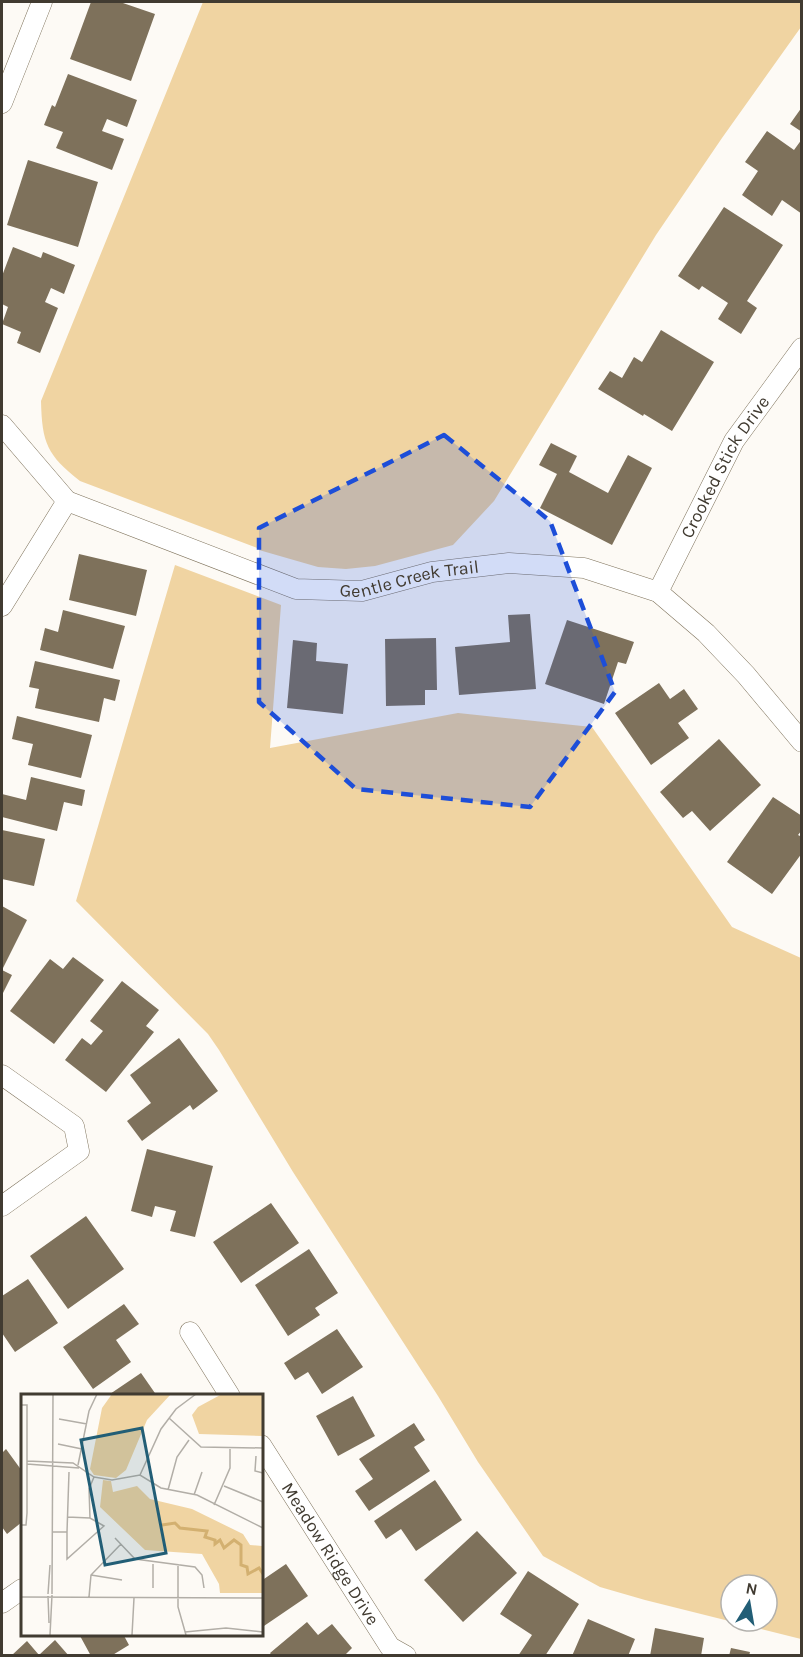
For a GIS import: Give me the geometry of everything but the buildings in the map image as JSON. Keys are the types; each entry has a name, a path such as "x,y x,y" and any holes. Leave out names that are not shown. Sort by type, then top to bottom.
{"street":[{"path":"2,103 42,2"},
{"name":"Crooked Stick Drive","path":"658,592 734,441 801,348"},
{"name":"Gentle Creek Trail","path":"2,425 67,501 296,589 362,591 432,572 509,563 584,568 658,592 706,633 746,675 801,742"},
{"path":"2,606 67,501"},
{"path":"2,1075 74,1126 79,1151 2,1206"},
{"path":"190,1332 229,1394"},
{"name":"Meadow Ridge Drive","path":"262,1446 390,1647 406,1656"},
{"path":"2,1603 21,1590"}],"highlighted area":[{"path":"444,435 550,521 615,692 530,807 356,789 259,702 259,528"}],"shaded area":[{"path":"203,2 801,2 801,27 656,235 494,501 453,545 375,566 346,569 318,567 259,550 80,481 53,455 45,438 41,401"},
{"path":"175,565 281,605 270,748 458,713 592,727 732,927 801,958 801,1639 777,1633 779,1633 779,1573 719,1573 719,1618 600,1587 543,1556 478,1462 208,1034 76,901"}]}
